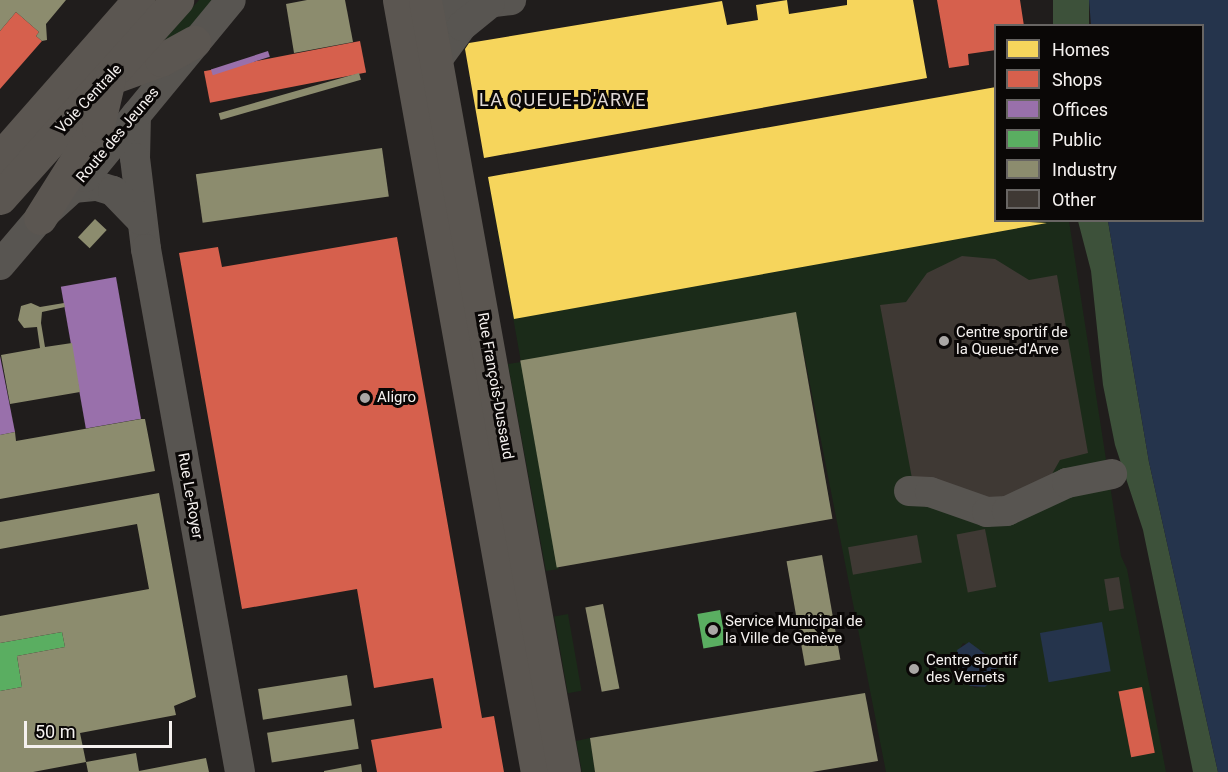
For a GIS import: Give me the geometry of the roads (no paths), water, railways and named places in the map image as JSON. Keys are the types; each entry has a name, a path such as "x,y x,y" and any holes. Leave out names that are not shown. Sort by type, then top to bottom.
{"main road":[{"name":"Voie Centrale","path":"0,198 7,166 111,32 139,0"},
{"name":"Voie Centrale","path":"7,166 109,79 177,0"},
{"name":"Rue François-Dussaud","path":"413,6 437,60 564,772"},
{"name":"Rue François-Dussaud","path":"413,6 537,772"},
{"path":"0,127 30,95 111,32"},
{"path":"40,218 98,126 109,79 161,60 194,42"}],"street":[{"name":"Route des Jeunes","path":"0,265 40,218 73,188 231,0"},
{"path":"413,6 501,2"},
{"path":"437,60 462,26 501,2"},
{"name":"Rue Le-Royer","path":"136,115 135,158 141,220 240,772"},
{"path":"73,188 97,186 113,191 141,220"},
{"path":"909,491 930,492 987,512 1007,511 1067,483 1112,474"}],"water":[{"path":"1089,0 1228,0 1228,772 1218,772 1149,462 1108,222 1204,222 1204,24 1091,24"},
{"path":"1102,622 1111,671 1049,682 1040,633"},
{"path":"969,642 996,662 997,675 985,687 970,686 961,676 957,650"}],"place":[{"name":"Centre sportif de la Queue-d'Arve","path":"944,341"},
{"name":"Aligro","path":"365,398"},
{"name":"Service Municipal de la Ville de Genève","path":"713,630"},
{"name":"Centre sportif des Vernets","path":"914,669"}],"district":[{"name":"LA QUEUE-D'ARVE","path":"563,100"}]}
